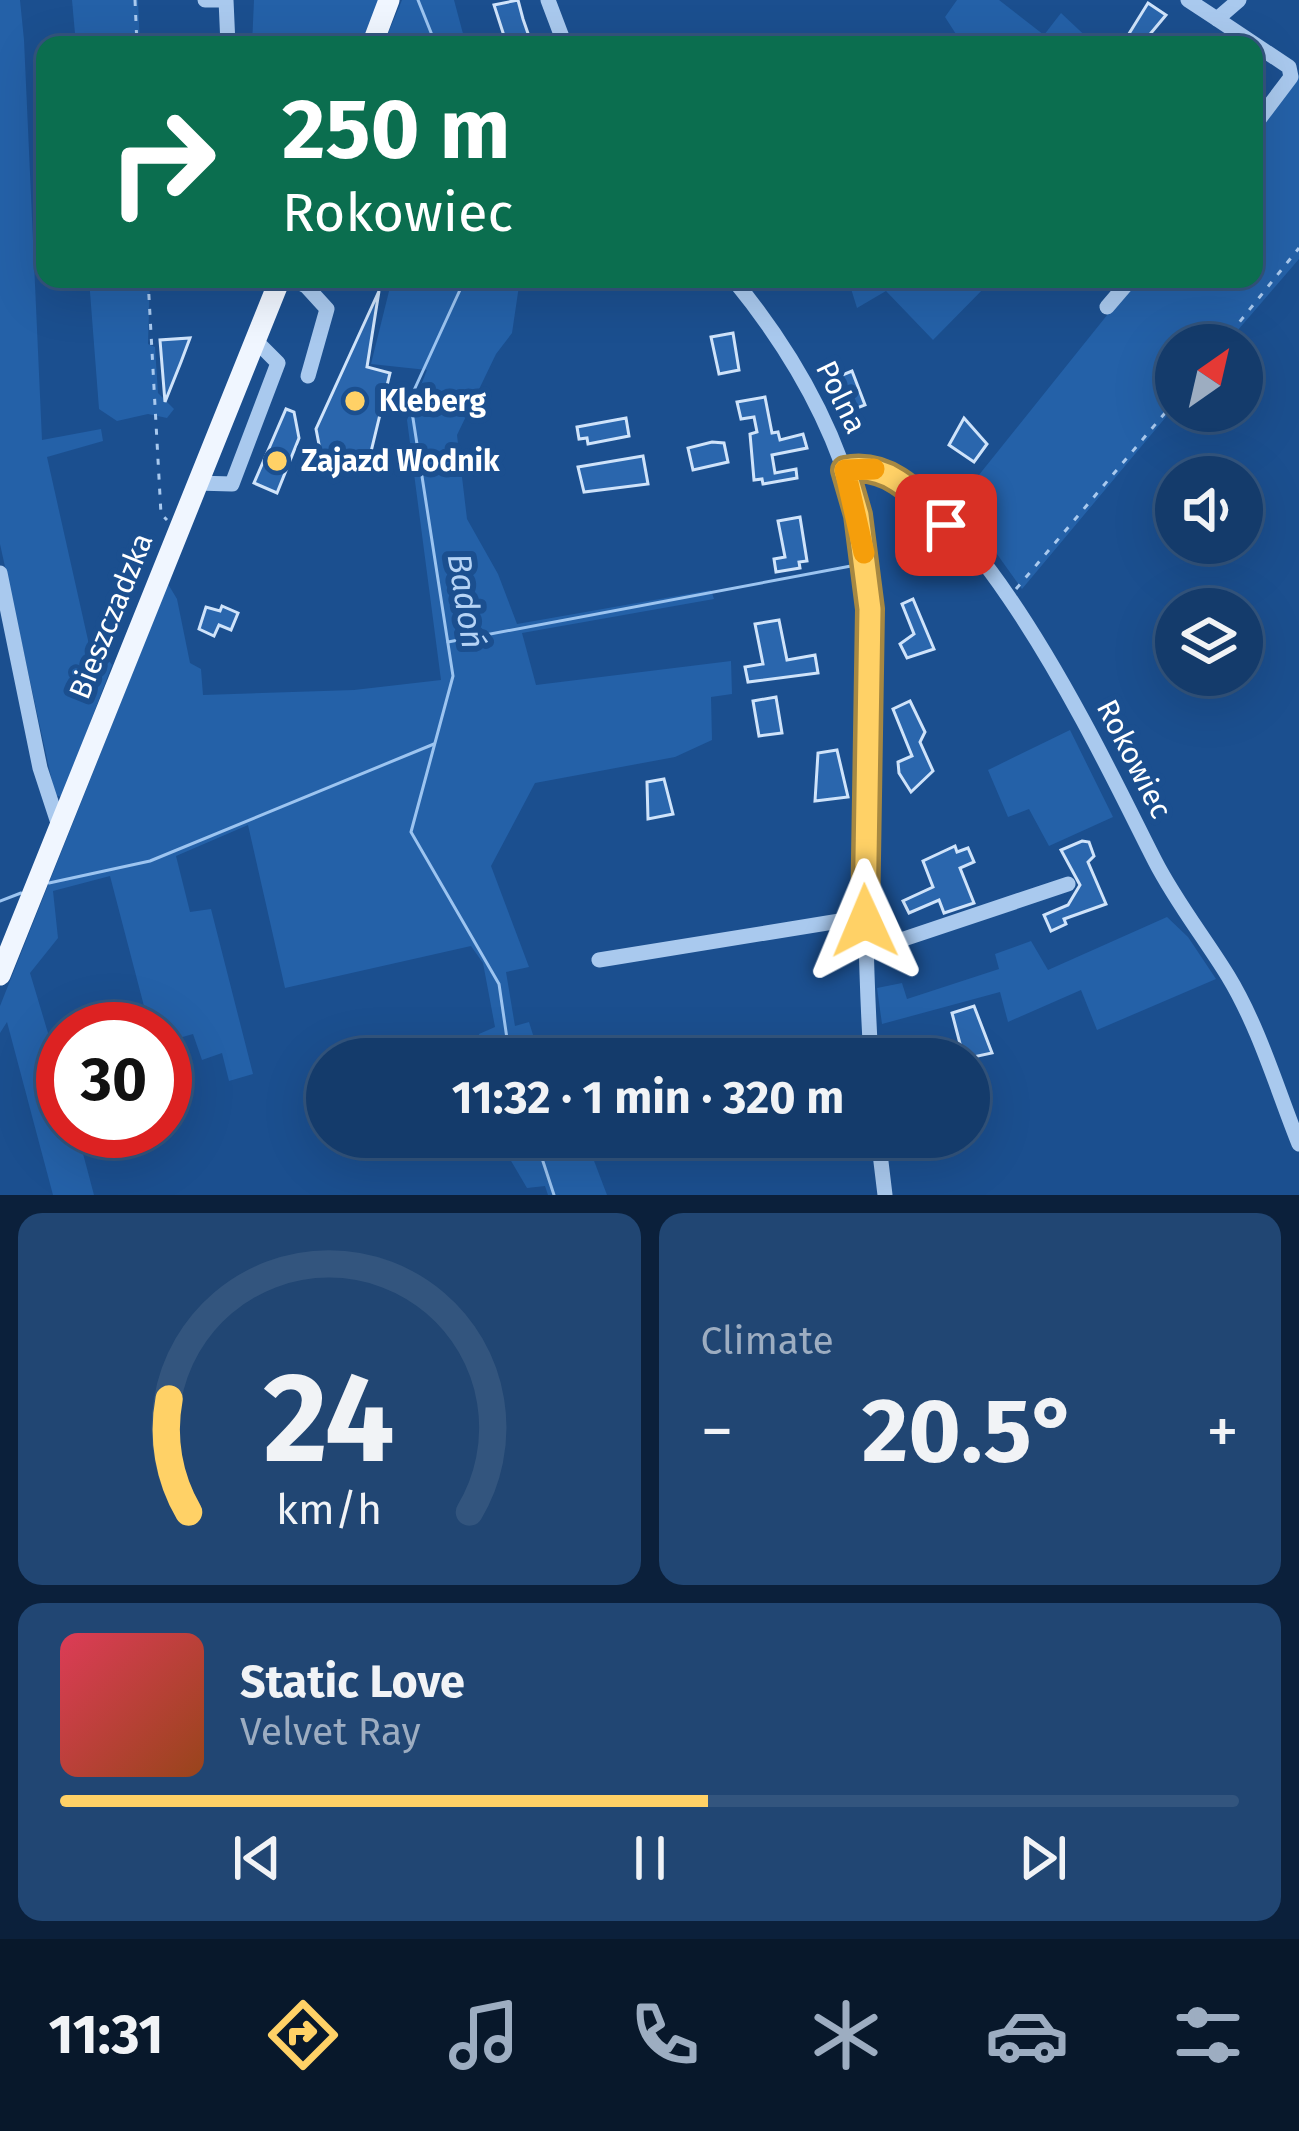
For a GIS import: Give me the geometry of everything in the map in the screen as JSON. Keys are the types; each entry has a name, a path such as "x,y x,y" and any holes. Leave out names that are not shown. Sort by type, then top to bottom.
{"main road":[{"path":"375,36 389,0"},
{"name":"Bieszczadzka","path":"0,975 277,288"}],"street":[{"path":"205,0 226,0 228,36"},
{"path":"548,0 562,36"},
{"path":"1188,0 1242,36"},
{"path":"1217,19 1239,0"},
{"path":"1263,50 1289,68 1292,76 1263,114"},
{"path":"302,288 327,309 308,376"},
{"name":"Polna","path":"740,288 785,345 845,470 858,515 870,609 864,917 870,1038"},
{"path":"1107,308 1124,288"},
{"path":"196,483 232,484 278,363 256,341"},
{"name":"Rokowiec","path":"845,470 870,467 916,494 1011,596 1101,750 1181,910 1228,977 1299,1144"},
{"path":"0,573 40,768 59,826"},
{"path":"865,952 1068,884"},
{"path":"599,960 864,917"},
{"path":"881,1158 886,1195"}],"path":[{"path":"135,0 137,36"},
{"path":"1238,324 1299,248"},
{"path":"148,288 160,514 177,530"},
{"path":"1011,596 1155,425"}],"shaded area":[{"path":"0,0 20,0 24,40 42,440 101,429 103,441 47,457 92,658 106,657 112,665 62,797 55,795 0,544"},
{"path":"72,0 138,0 140,36 75,36"},
{"path":"254,0 379,0 364,36 252,36"},
{"path":"402,0 454,0 464,36 387,36"},
{"path":"957,0 999,0 1044,35 1061,13 1085,36 957,36 945,17"},
{"path":"1299,74 1299,259 1243,324 1155,324 1155,430 1022,589 984,536 946,516 1129,288 1263,288 1263,120"},
{"path":"90,288 150,288 148,344 155,347 158,393 174,409 167,418 148,414 117,421 99,409"},
{"path":"390,288 519,288 512,333 496,354 457,435 467,519 498,574 517,624 711,590 714,599 522,633 536,685 731,661 732,694 711,697 712,740 675,757 535,783 491,866 529,967 506,972 515,1026 529,1022 534,1038 480,1038 479,1034 495,1027 483,963 471,946 285,988 248,825 176,856 190,912 211,909 253,1074 229,1081 222,1053 202,1060 192,1034 192,1002 143,1002 110,876 53,891 58,938 30,973 39,1002 36,1131 7,1022 0,1033 0,1006 168,584 177,599 190,663 201,669 203,695 354,690 441,680 407,420 427,370 371,364"},
{"path":"851,288 984,288 933,340 886,291 857,308"},
{"path":"1070,730 1113,817 1049,846 1029,809 1008,817 988,770"},
{"path":"1167,917 1188,937 1216,979 1097,1030 1081,990 1008,1022 1000,992 882,1024 877,988 902,983 907,999 999,969 995,954 1031,941 1048,970"},
{"path":"43,1158 84,1158 94,1195 53,1195"},
{"path":"509,1158 593,1158 607,1195 548,1195 545,1186 527,1188"}],"building":[{"path":"518,0 529,36 504,36 494,5"},
{"path":"1148,3 1166,15 1148,36 1128,36"},
{"name":"Kleberg","path":"379,291 367,367 390,373 369,460 343,472 323,465 316,429"},
{"path":"733,333 739,370 719,374 711,337"},
{"path":"190,338 181,362 165,402 160,340"},
{"path":"852,371 865,405 844,413 830,380"},
{"path":"765,397 772,433 778,432 780,440 803,434 807,448 772,455 775,473 796,469 797,478 763,484 762,479 754,480 750,434 757,432 754,417 741,419 737,402"},
{"name":"Zajazd Wodnik","path":"286,409 294,412 299,438 277,493 254,483"},
{"path":"626,418 629,436 588,444 587,438 579,439 577,427"},
{"path":"964,418 987,444 974,462 949,445"},
{"path":"724,443 728,462 693,470 688,448"},
{"path":"643,456 648,484 584,492 578,467"},
{"path":"800,517 807,561 799,562 800,568 776,572 774,559 785,557 778,521"},
{"path":"913,599 934,649 907,658 900,644 914,634 902,604"},
{"path":"222,606 238,613 231,630 219,625 214,636 199,629 206,607 220,611"},
{"path":"779,620 787,660 815,655 818,673 748,682 745,667 763,664 755,624"},
{"path":"776,697 782,733 759,736 753,701"},
{"path":"910,701 925,732 920,742 933,771 911,792 898,762 912,756 893,709"},
{"path":"837,750 848,797 815,801 818,753"},
{"path":"664,779 673,814 648,819 647,782"},
{"path":"1089,842 1094,856 1088,862 1106,904 1064,919 1066,924 1051,931 1044,915 1068,905 1080,885 1061,850"},
{"path":"955,846 957,852 968,848 974,862 960,868 974,903 944,913 939,900 909,913 903,901 933,887 923,861"},
{"path":"974,1006 986,1038 959,1038 952,1013"}],"waterway":[{"name":"Badoń","path":"418,0 432,36"},
{"name":"Badoń","path":"461,288 410,399 453,676 411,832 499,984 507,1038"},
{"path":"448,642 851,566"},
{"path":"49,883 150,861 434,744"},
{"path":"0,901 21,893"},
{"path":"542,1158 554,1195"}],"slow traffic":[{"path":"864,553 845,470 874,469"}],"place":[{"name":"Kleberg","path":"355,401"},
{"name":"Zajazd Wodnik","path":"277,461"}],"route":[{"path":"865,921 870,609 858,515 845,470 870,467 891,476 946,525"}]}
